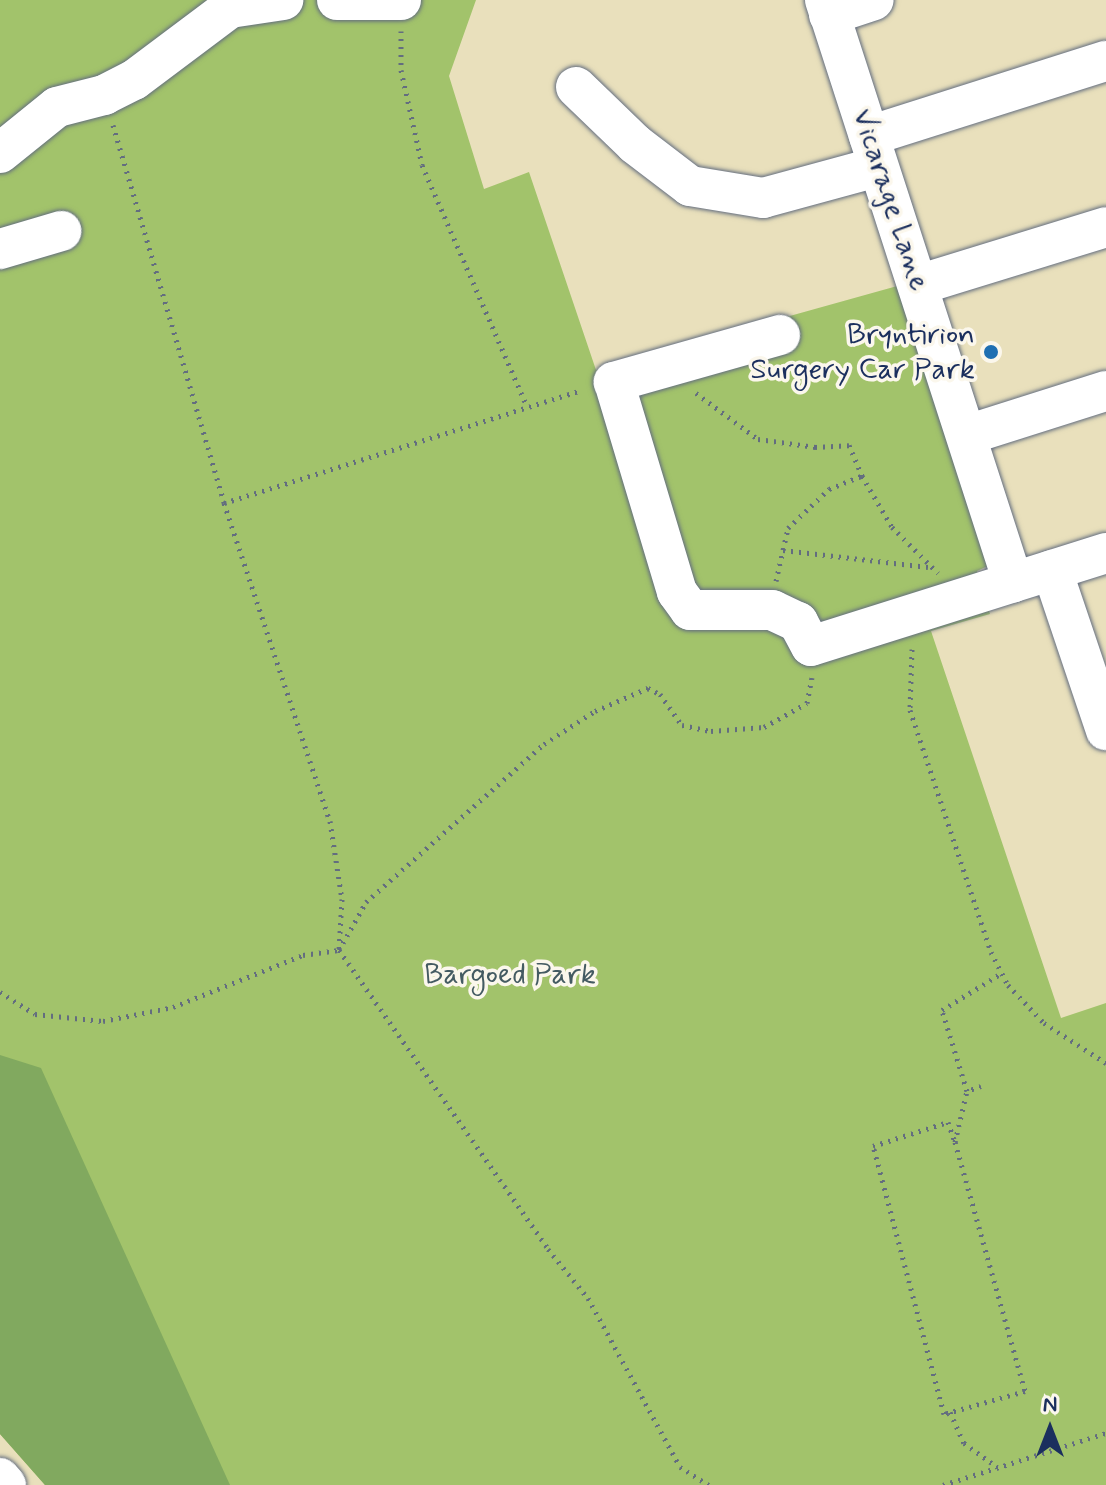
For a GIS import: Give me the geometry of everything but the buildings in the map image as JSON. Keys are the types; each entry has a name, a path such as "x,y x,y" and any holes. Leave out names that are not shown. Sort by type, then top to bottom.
{"street":[{"path":"0,153 57,107 104,95 134,80 230,8 283,0"},
{"path":"337,0 401,1"},
{"path":"827,7 874,0"},
{"name":"Vicarage Lane","path":"827,7 1013,582"},
{"path":"576,87 635,144 690,186 763,198 873,151 1106,61"},
{"path":"918,285 1106,227"},
{"path":"0,249 61,231"},
{"path":"780,335 614,382 677,592 690,610 772,610 798,622 811,646 1106,553"},
{"path":"967,435 1106,391"},
{"path":"1052,570 1106,730"},
{"path":"0,1478 6,1485"}],"path":[{"path":"401,1 401,70 422,165 526,404"},
{"path":"104,95 224,503 330,821 342,899 339,950 530,1223 588,1298 680,1467 709,1485"},
{"path":"224,503 526,404 614,382"},
{"path":"685,388 758,439 815,447 849,445 862,476 892,527 928,567 946,579 953,603"},
{"path":"772,610 788,528 829,489 862,476"},
{"path":"783,550 928,567"},
{"path":"912,616 910,710 1002,973 1044,1023 1106,1063"},
{"path":"339,950 366,902 544,744 595,711 648,688 660,694 682,725 711,731 764,727 807,703 814,671 811,646"},
{"path":"0,992 35,1014 103,1021 173,1007 303,955 339,950"},
{"path":"955,1142 967,1091 942,1010 1002,973"},
{"path":"967,1091 981,1086"},
{"path":"948,1122 955,1142 1025,1391 944,1414 873,1146 948,1122"},
{"path":"950,1412 964,1443 998,1467"},
{"path":"943,1485 1106,1433"}],"green space":[{"name":"Bargoed Park","path":"0,0 476,0 449,76 484,189 529,172 596,370 908,283 992,564 977,571 990,614 931,631 1061,1018 1106,1003 1106,1485 45,1485 0,1434"},
{"path":"0,1055 41,1068 230,1485 45,1485 0,1434"}],"place":[{"name":"Bryntirion Surgery Car Park","path":"991,352"}]}
